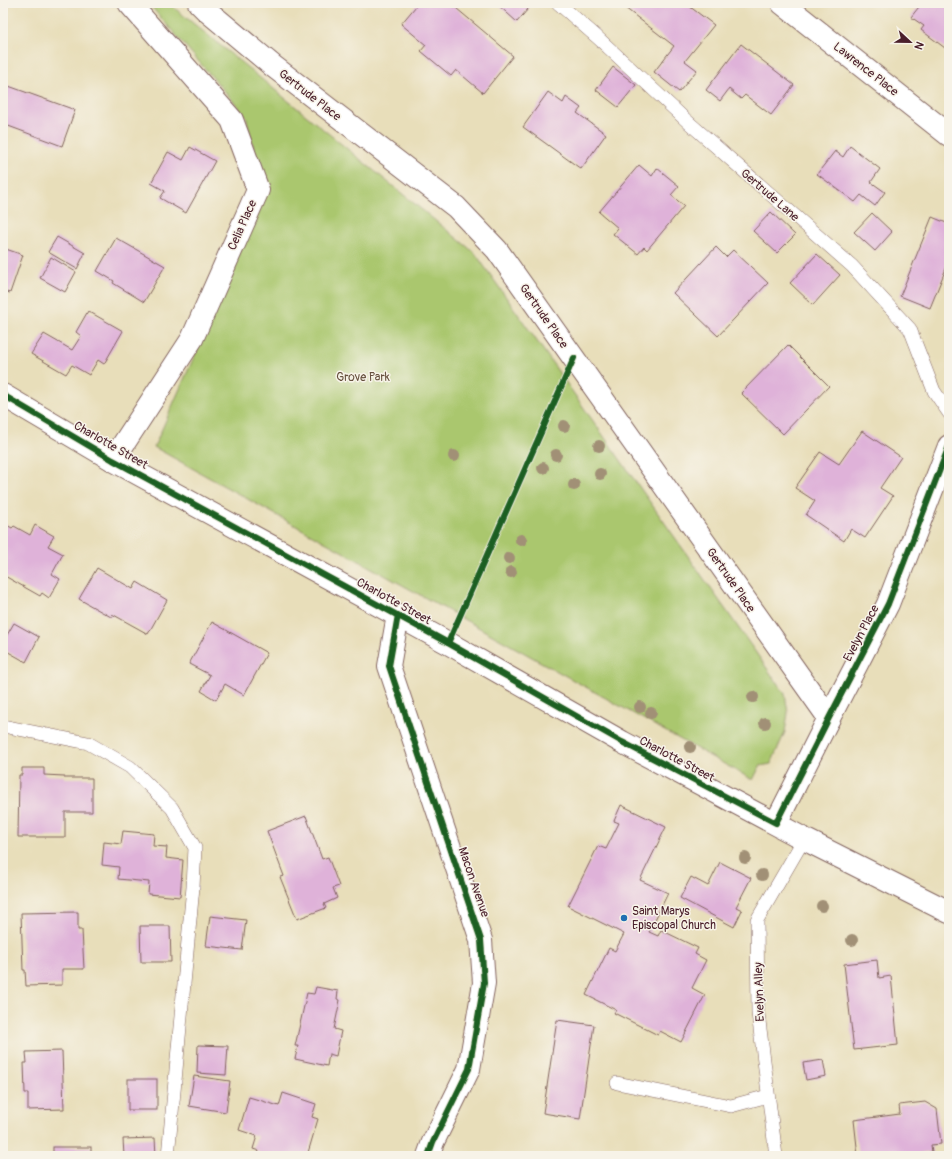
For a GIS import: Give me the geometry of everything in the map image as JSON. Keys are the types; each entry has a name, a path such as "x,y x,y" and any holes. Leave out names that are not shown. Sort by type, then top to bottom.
{"street":[{"name":"Celia Place","path":"113,460 192,339 258,190 232,120 129,3"},
{"name":"Gertrude Place","path":"199,3 273,66 456,207 497,250 829,718"},
{"name":"Lawrence Place","path":"782,3 949,135"},
{"name":"Charlotte Street","path":"3,395 113,460 398,615 622,742 804,839 949,912"},
{"name":"Evelyn Place","path":"776,823 888,604 949,446"},
{"name":"Macon Avenue","path":"398,615 389,666 482,940 484,983 468,1069 433,1142 428,1156"}],"lane":[{"name":"Gertrude Lane","path":"558,3 597,37 687,121 852,266 910,329 934,391 949,413"},
{"path":"3,726 88,743 130,767 172,808 195,848 193,887 168,1156"},
{"name":"Evelyn Alley","path":"776,1156 758,1013 758,920 804,839"},
{"path":"617,1083 731,1106 768,1096"}],"green space":[{"name":"Grove Park","path":"148,3 170,3 475,253 785,694 788,713 785,732 771,764 760,766 753,780 154,447 198,348 264,191 246,116"}],"building":[{"path":"412,3 450,3 513,56 483,93 456,70 451,76 421,51 426,45 401,24 416,6"},
{"path":"496,3 533,3 517,22"},
{"path":"685,3 714,25 685,61 697,70 679,92 654,72 674,46 620,4"},
{"path":"922,3 949,3 949,51 921,30 924,26 911,17"},
{"path":"741,44 794,85 771,115 745,95 741,99 729,89 720,101 706,90"},
{"path":"613,67 636,85 618,107 596,90"},
{"path":"3,84 75,110 62,146 3,124"},
{"path":"548,92 563,103 566,97 581,108 577,113 606,134 581,169 523,127"},
{"path":"850,146 880,169 871,182 885,192 875,206 861,195 855,202 817,174 835,151 843,157"},
{"path":"190,147 215,161 186,213 160,198 165,191 151,183 168,152 183,160"},
{"path":"639,165 652,176 657,168 679,186 671,195 684,206 647,250 644,247 638,254 613,234 618,228 599,212"},
{"path":"771,212 795,235 777,253 753,231"},
{"path":"872,213 892,232 875,251 854,232"},
{"path":"932,217 949,224 949,261 930,308 900,296"},
{"path":"57,237 85,253 77,269 48,252"},
{"path":"116,238 165,266 144,302 113,283 114,281 97,271"},
{"path":"716,247 726,257 733,250 768,283 718,336 673,293"},
{"path":"3,248 23,255 10,293 3,291"},
{"path":"817,254 840,275 813,305 790,283"},
{"path":"51,257 76,272 65,292 40,278"},
{"path":"88,311 123,331 104,364 98,360 89,375 72,365 66,374 31,354 44,334 72,350 81,336 76,332"},
{"path":"788,345 829,386 783,434 741,393"},
{"path":"862,431 901,457 880,488 893,496 865,538 851,529 844,541 806,515 815,501 795,488 820,452 839,464"},
{"path":"3,523 12,528 14,526 30,535 35,525 54,536 48,546 63,554 52,574 60,579 49,598 42,593 40,596 3,575"},
{"path":"97,568 133,589 137,582 167,600 148,634 112,614 111,617 79,599"},
{"path":"212,622 267,653 244,695 225,684 216,700 201,691 210,675 189,664"},
{"path":"14,623 39,637 26,662 3,649 3,642"},
{"path":"22,768 44,768 44,775 64,776 64,778 92,778 92,812 65,812 65,837 18,837 19,775 22,775"},
{"name":"Saint Marys Episcopal Church","path":"621,805 666,827 640,880 668,893 649,932 658,936 661,930 698,948 695,954 706,960 692,988 705,995 681,1042 660,1031 658,1035 614,1013 616,1010 586,995 609,948 615,951 624,934 568,906 598,846 606,849 619,823 614,821"},
{"path":"306,816 322,859 328,857 339,886 333,888 337,898 324,904 326,908 297,919 280,877 284,876 267,831"},
{"path":"123,831 154,834 153,846 167,847 166,858 183,860 180,897 148,894 149,882 118,879 119,867 102,865 104,842 121,844"},
{"path":"720,862 751,878 736,907 742,910 734,927 680,898 691,877 708,886"},
{"path":"78,912 78,930 82,930 84,969 62,969 62,985 26,986 25,970 23,970 21,913"},
{"path":"210,916 246,920 242,950 206,946"},
{"path":"140,926 170,926 171,962 141,962"},
{"path":"877,960 879,978 891,976 898,1045 854,1050 844,964"},
{"path":"316,987 338,991 337,999 340,1000 334,1029 341,1031 336,1056 329,1054 327,1066 295,1059 298,1046 295,1046 307,993 314,994"},
{"path":"557,1020 594,1025 580,1119 543,1113"},
{"path":"198,1045 228,1046 226,1075 197,1073"},
{"path":"62,1051 64,1109 28,1110 28,1093 25,1093 24,1063 27,1063 26,1052"},
{"path":"823,1060 826,1076 806,1080 803,1063"},
{"path":"194,1076 230,1081 226,1112 189,1106"},
{"path":"128,1079 157,1079 157,1110 128,1110"},
{"path":"283,1093 316,1104 312,1117 318,1119 307,1156 257,1156 259,1151 253,1149 257,1136 239,1130 249,1097 279,1106"},
{"path":"925,1102 937,1109 941,1144 931,1145 932,1152 914,1156 858,1156 854,1120 900,1114 899,1105"},
{"path":"155,1138 156,1156 124,1156 123,1139"},
{"path":"53,1147 91,1147 91,1156 53,1156"}],"cycle path":[{"path":"448,643 574,358"},
{"path":"3,395 113,460 448,643 622,742 776,823 888,604 949,446"},
{"path":"398,615 389,666 481,940 484,983 469,1069 433,1142 428,1156"}],"place":[{"name":"Saint Marys Episcopal Church","path":"624,918"}]}
